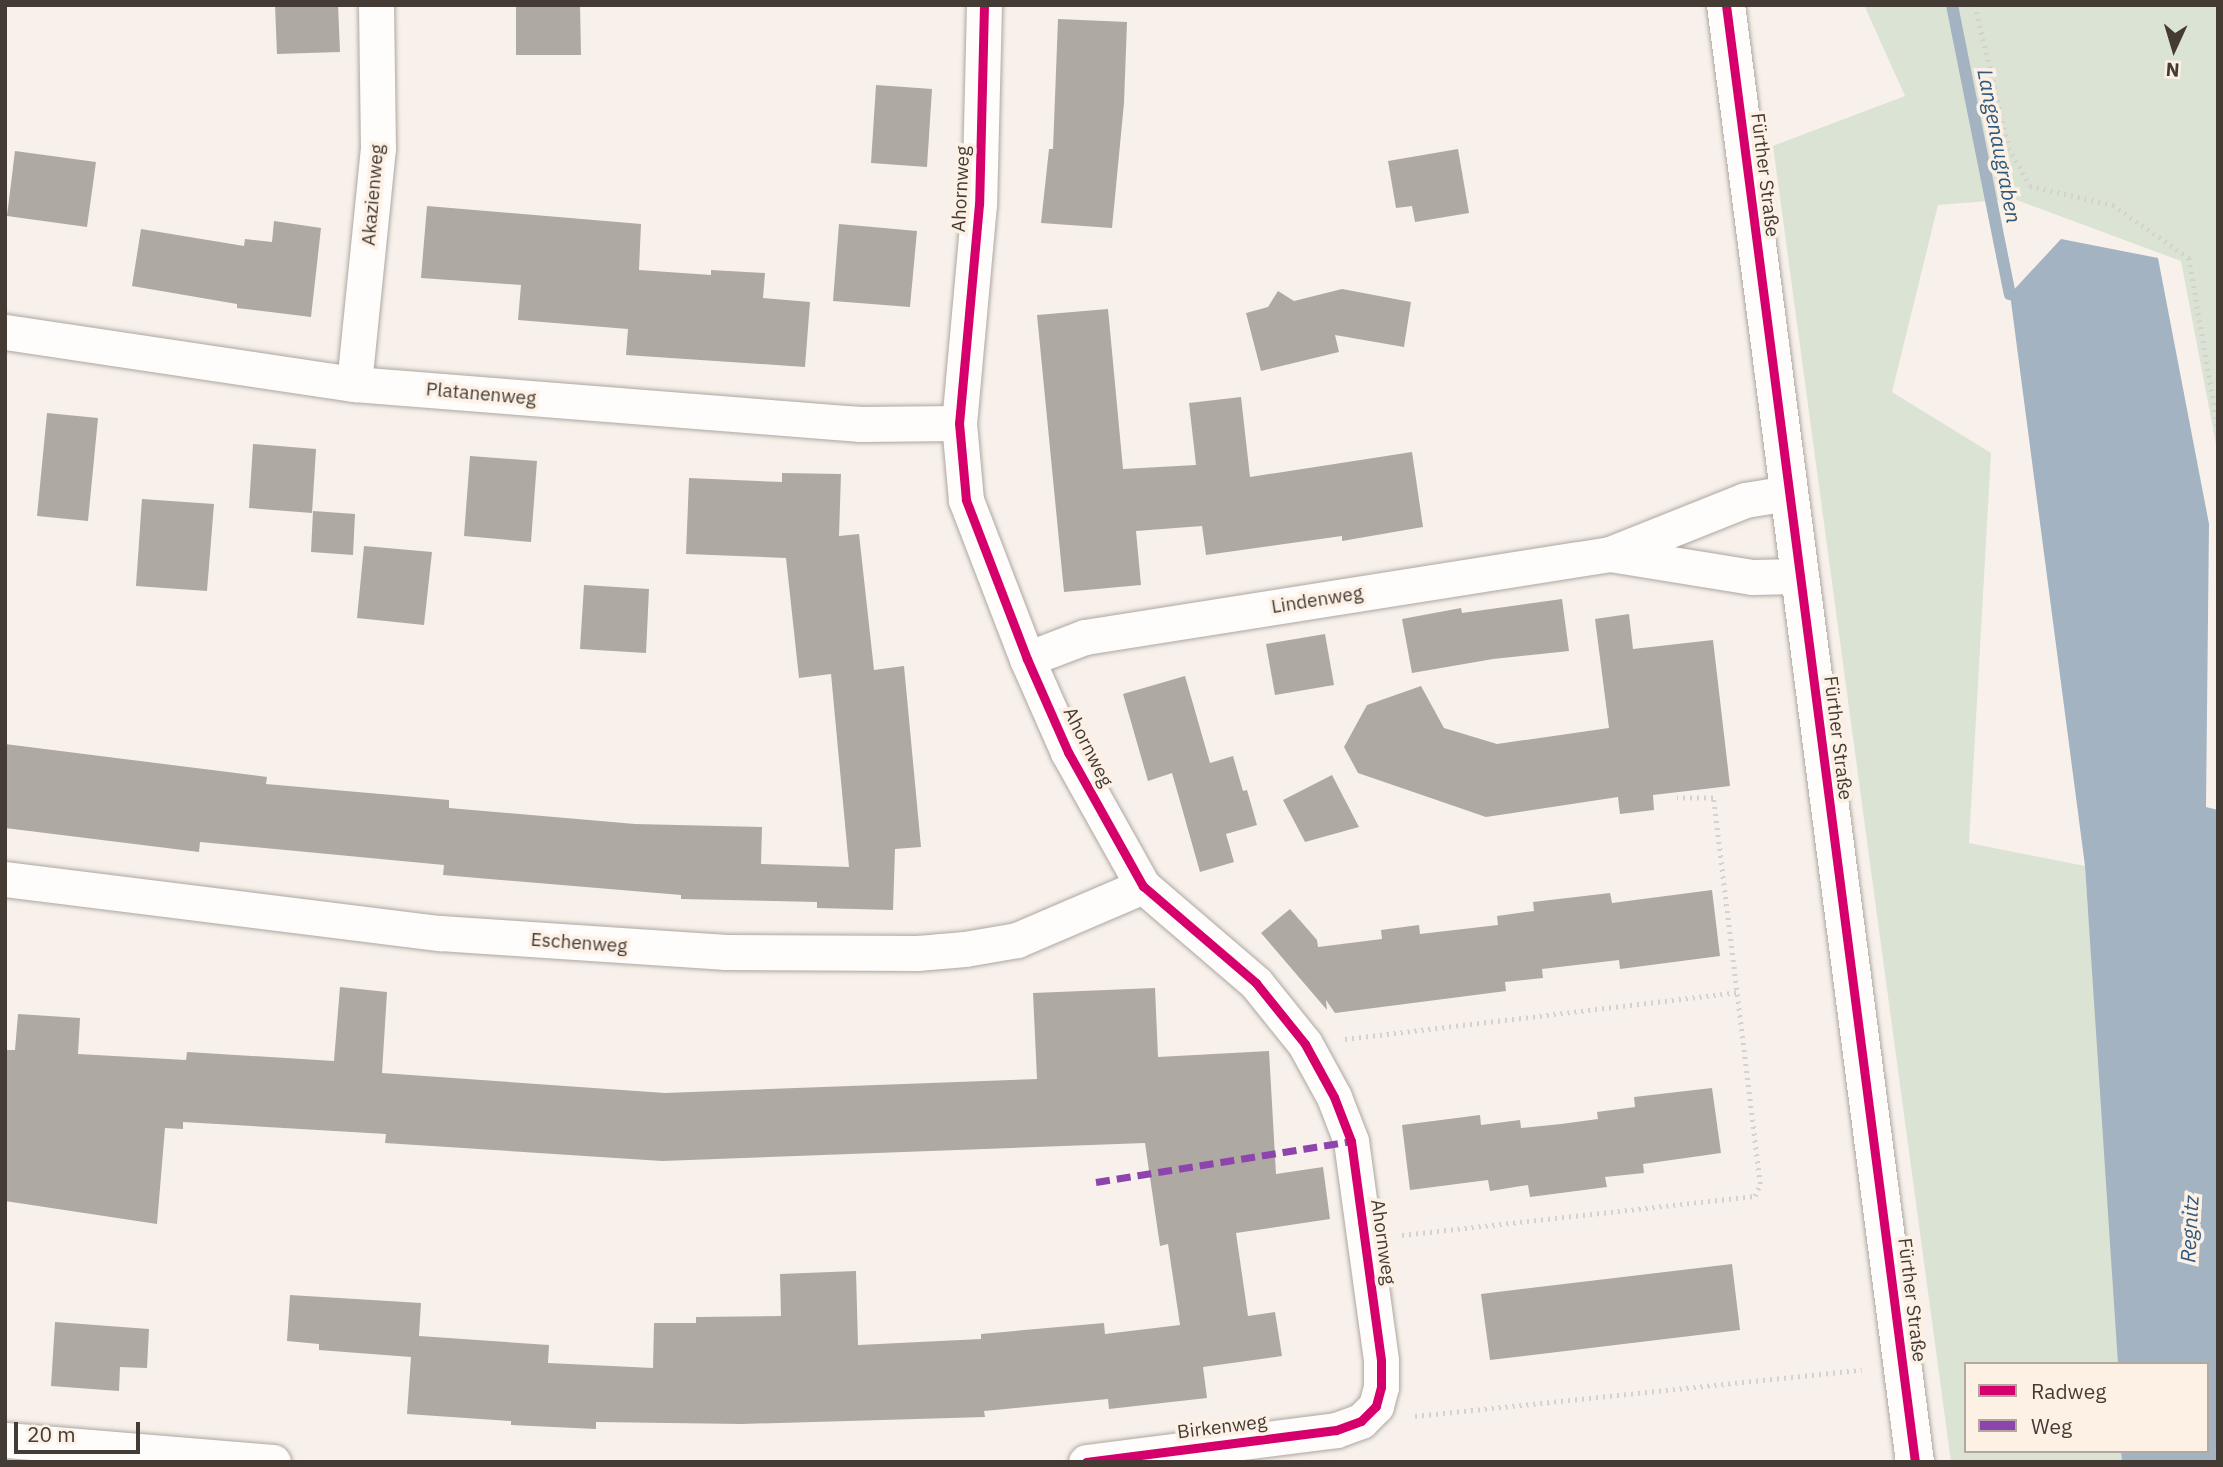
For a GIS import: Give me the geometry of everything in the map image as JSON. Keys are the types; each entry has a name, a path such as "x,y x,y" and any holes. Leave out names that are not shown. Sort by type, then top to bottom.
{"street":[{"name":"Akazienweg","path":"354,383 378,148 376,5"},
{"name":"Ahornweg","path":"984,5 979,204 959,423 966,500 1027,659 1068,752 1143,886 1256,983 1305,1044 1334,1097 1351,1141 1381,1361 1381,1387 1376,1406 1361,1421"},
{"name":"Fürther Straße","path":"1727,12 1915,1462"},
{"name":"Platanenweg","path":"5,332 354,383 860,425 959,423"},
{"name":"Lindenweg","path":"1027,659 1086,637 1610,554 1745,500 1788,493"},
{"name":"Lindenweg","path":"1610,554 1752,577 1799,576"},
{"name":"Eschenweg","path":"5,879 440,933 737,952 917,953 965,949 1017,940 1143,886"},
{"name":"Birkenweg","path":"1086,1462 1336,1430 1361,1421"},
{"path":"5,1440 273,1462"}],"path":[{"path":"1975,5 2009,148 2030,186 2113,205 2189,258 2218,427"},
{"path":"1366,1239 1755,1196 1760,1184 1713,798 1677,798"},
{"path":"1305,1044 1737,992"},
{"path":"1361,1421 1863,1370"}],"green space":[{"path":"1864,5 2218,5 2218,455 2181,261 2014,199 1938,205 1892,392 1991,453 1969,843 2085,866 2113,1262 2118,1362 1964,1362 1964,1453 2121,1453 2122,1462 1951,1462 1773,146 1905,96"}],"water":[{"name":"Regnitz","path":"2061,239 2158,258 2209,524 2206,807 2218,810 2218,1462 2122,1462 2121,1453 2209,1453 2209,1362 2118,1362 2085,866 2010,294"}],"building":[{"path":"275,5 338,5 340,52 277,54"},
{"path":"516,5 580,5 581,55 516,55"},
{"path":"1058,19 1127,22 1124,103 1112,228 1041,223 1049,149 1053,149"},
{"path":"876,85 932,89 927,167 871,163"},
{"path":"1458,149 1469,213 1415,222 1412,206 1396,208 1388,161"},
{"path":"15,151 96,162 87,227 7,216"},
{"path":"427,206 641,224 639,270 711,275 711,270 765,273 763,298 810,302 805,367 626,355 628,329 518,320 521,285 421,278"},
{"path":"274,221 321,228 311,317 237,308 237,304 132,286 141,229 244,246 245,239 272,242"},
{"path":"839,224 917,231 910,307 833,301"},
{"path":"1342,289 1411,302 1404,347 1335,335 1339,352 1261,371 1246,313 1268,307 1278,291 1294,301"},
{"path":"1108,309 1123,469 1196,465 1189,403 1241,397 1250,477 1412,452 1423,527 1342,541 1342,536 1206,555 1202,526 1136,531 1141,585 1064,592 1037,315"},
{"path":"47,413 98,418 88,521 37,516"},
{"path":"253,444 316,449 312,513 249,508"},
{"path":"470,456 537,461 531,542 464,536"},
{"path":"782,473 841,474 839,536 859,534 874,670 904,666 921,847 895,849 893,910 817,908 817,902 681,899 681,895 443,875 444,865 200,842 199,852 5,828 5,744 267,777 266,784 449,800 449,808 635,824 762,827 761,864 849,867 831,674 799,678 786,558 686,554 689,478 782,482"},
{"path":"142,499 214,504 207,591 136,586"},
{"path":"313,511 355,514 353,555 311,552"},
{"path":"364,546 432,552 424,625 357,618"},
{"path":"584,585 649,589 646,653 580,649"},
{"path":"1562,599 1569,651 1493,659 1412,673 1402,619 1461,608 1462,613"},
{"path":"1629,614 1633,649 1713,640 1730,786 1653,795 1654,810 1620,814 1618,797 1486,817 1358,773 1344,747 1367,705 1421,686 1444,728 1497,744 1609,728 1595,619"},
{"path":"1325,634 1334,685 1275,695 1266,644"},
{"path":"1185,676 1210,763 1233,756 1257,825 1226,834 1234,862 1200,872 1172,773 1148,781 1123,694"},
{"path":"1332,775 1359,827 1305,842 1283,800"},
{"path":"1712,890 1720,956 1620,969 1619,960 1542,969 1543,978 1505,982 1506,991 1335,1013 1326,1000 1327,1010 1261,933 1290,909 1317,940 1318,947 1382,939 1381,930 1419,925 1420,934 1498,925 1497,916 1534,911 1533,902 1610,893 1612,903"},
{"path":"340,987 387,992 382,1073 665,1093 1037,1079 1033,993 1155,988 1158,1057 1269,1051 1276,1174 1323,1167 1330,1219 1236,1233 1248,1316 1275,1312 1282,1356 1203,1367 1207,1398 1109,1409 1108,1399 984,1411 985,1417 742,1424 596,1422 596,1429 511,1425 511,1421 407,1414 411,1357 319,1350 319,1344 287,1341 290,1295 421,1303 419,1336 549,1345 548,1363 653,1368 654,1323 696,1323 696,1317 781,1316 780,1274 856,1271 858,1345 981,1339 981,1334 1104,1323 1105,1334 1180,1325 1168,1244 1160,1246 1145,1143 662,1161 385,1143 386,1134 183,1122 183,1129 165,1128 157,1224 5,1201 5,1050 15,1050 18,1014 80,1018 78,1054 186,1060 187,1052 334,1061"},
{"path":"1712,1088 1721,1153 1643,1164 1644,1173 1605,1177 1607,1187 1530,1197 1528,1185 1490,1191 1488,1180 1410,1190 1402,1125 1480,1115 1481,1125 1520,1120 1521,1128 1561,1124 1598,1119 1597,1112 1635,1107 1634,1097"},
{"path":"1732,1264 1740,1330 1490,1360 1481,1294"},
{"path":"55,1322 149,1329 147,1368 120,1367 119,1391 51,1386"}],"waterway":[{"name":"Langenaugraben","path":"1952,5 2010,294"}],"marked path":[{"path":"1096,1182 1351,1141"}],"cycle path":[{"path":"984,5 979,204 959,423 966,500 1027,659 1068,752 1143,886 1256,983 1305,1044 1334,1097 1351,1141 1381,1361 1381,1387 1376,1406 1361,1421 1336,1430 1086,1462"},
{"path":"1726,5 1915,1462"}]}
